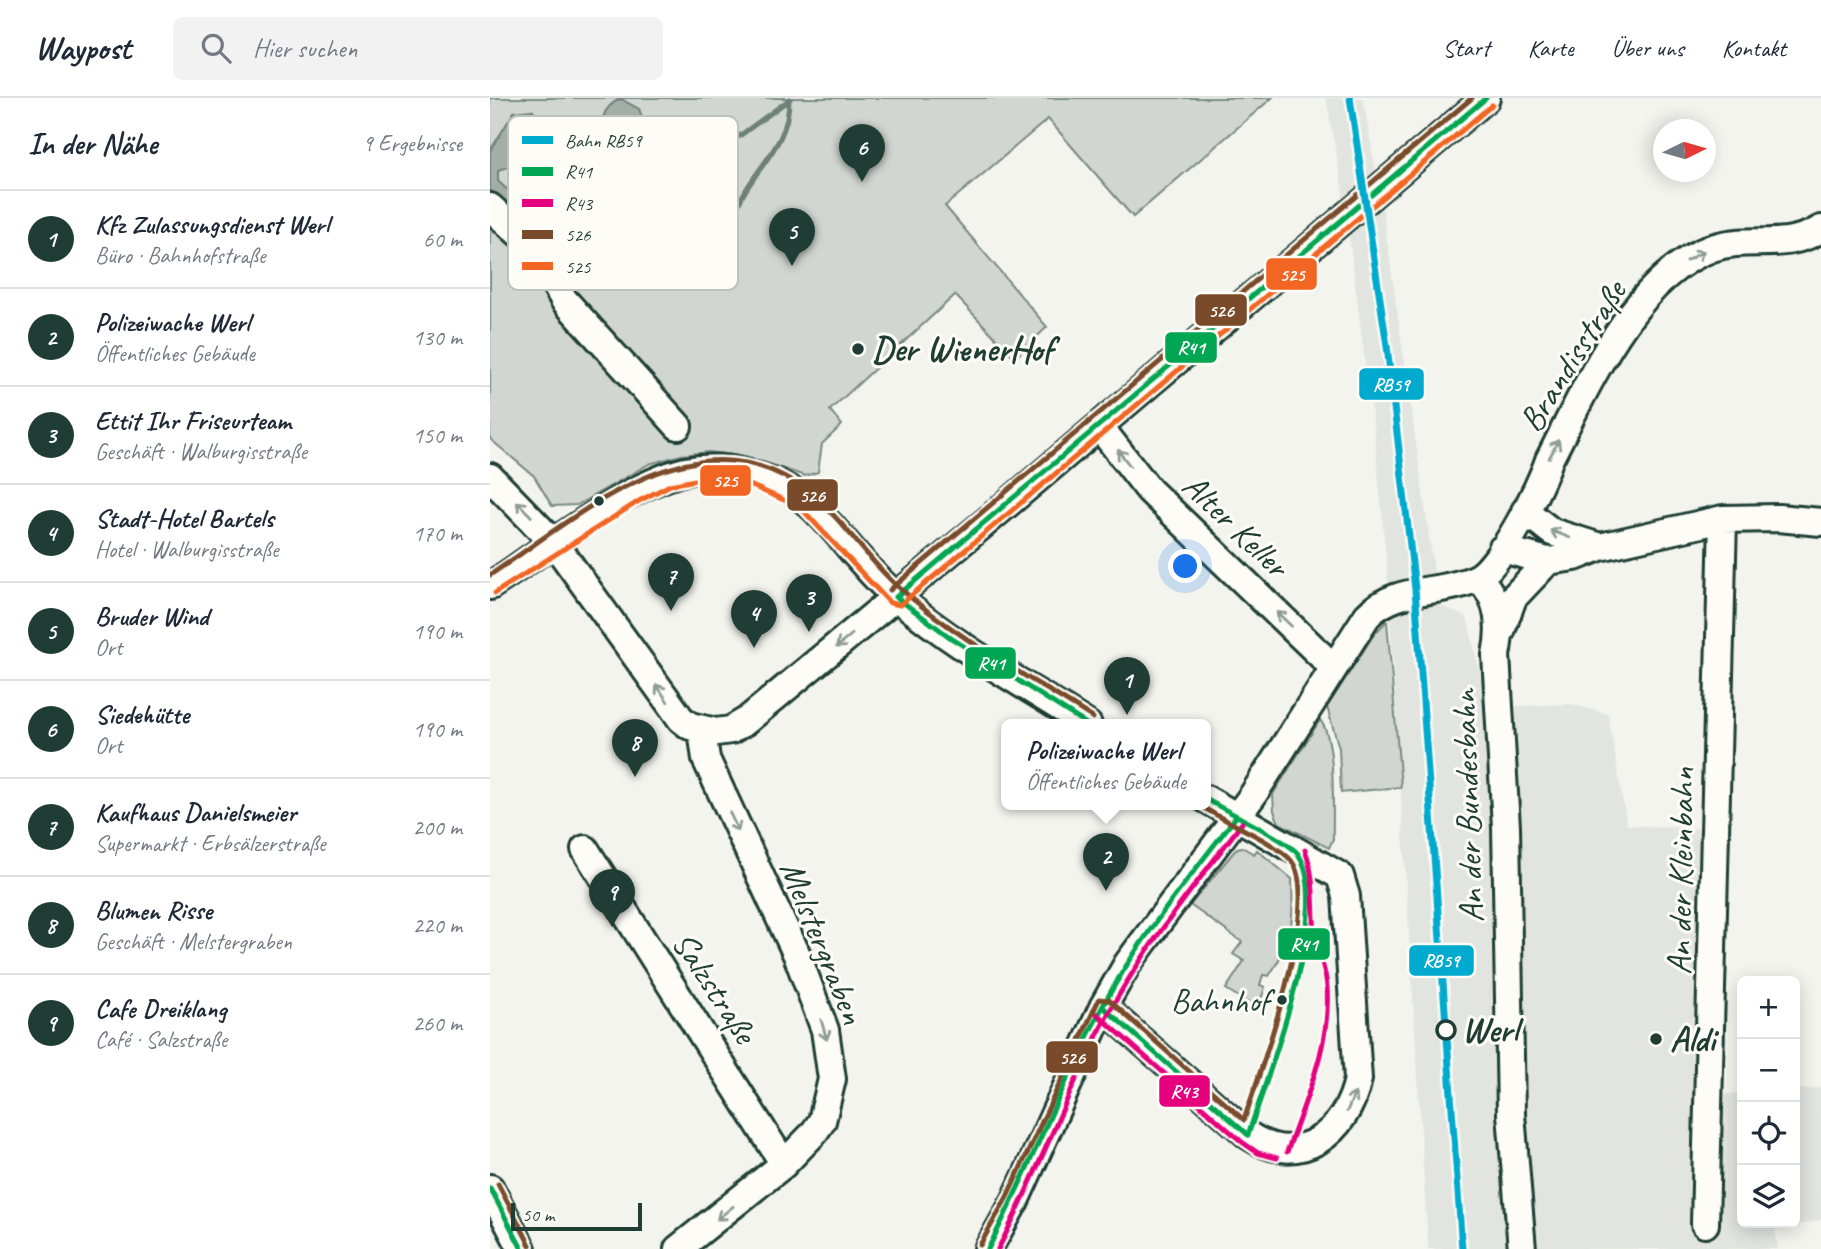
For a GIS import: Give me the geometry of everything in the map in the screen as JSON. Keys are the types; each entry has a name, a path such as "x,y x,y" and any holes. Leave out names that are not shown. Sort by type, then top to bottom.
{"street":[{"path":"490,477 555,544 681,719 702,730 730,730 746,721 896,597 1486,98"},
{"path":"490,207 508,223"},
{"name":"Brandisstraße","path":"1478,578 1502,549 1543,479 1549,460 1618,335 1666,276 1693,256 1715,246 1776,244 1797,240 1821,229"},
{"path":"558,290 564,300 678,426"},
{"name":"Alter Keller","path":"1100,426 1149,490 1333,667"},
{"path":"490,586 649,485 686,471 724,470 772,483 805,500 896,597 951,638 1079,719"},
{"path":"1525,510 1552,532 1600,547"},
{"path":"1502,549 1548,561 1575,557 1600,547 1723,519 1778,518 1821,522"},
{"name":"An der Kleinbahn","path":"1705,1224 1723,519"},
{"path":"1498,645 1505,613 1513,598 1548,561"},
{"path":"988,1249 1014,1201 1103,1007 1128,963 1235,818 1357,628 1381,604 1478,578"},
{"name":"An der Bundesbahn","path":"1478,578 1476,599 1487,636 1498,645 1506,827 1511,1114 1522,1249"},
{"name":"Melstergraben","path":"678,1249 784,1164 822,1121 832,1079 825,1030 797,956 706,759 702,730"},
{"path":"1103,1007 1248,1135 1269,1147 1303,1147 1331,1132 1342,1119 1355,1095 1358,1079 1344,886 1340,876 1211,802"},
{"name":"Salzstraße","path":"585,849 784,1164"},
{"path":"490,1188 523,1249"}],"shaded area":[{"path":"490,98 1272,98 1133,217 1048,119 945,206 1047,327 1015,358 955,295 830,410 842,425 822,444 818,472 805,476 745,456 709,452 681,455 649,464 577,505 552,506 534,476 490,439"},
{"path":"1326,98 1363,98 1383,211 1439,605 1467,617 1488,707 1570,704 1608,714 1627,825 1708,829 1707,1096 1737,1093 1737,1228 1784,1228 1775,1230 1778,1249 1428,1249 1387,568 1374,431 1343,192"},
{"path":"621,99 639,109 642,116 604,116 609,107"},
{"path":"532,110 537,116 512,116 514,112"},
{"path":"508,122 508,167 498,170 498,181 508,190 508,206 490,190 490,151"},
{"path":"1387,621 1401,787 1341,793 1339,748 1327,707 1375,633"},
{"path":"1320,720 1329,743 1331,759 1333,839 1329,848 1279,823 1274,811 1273,794"},
{"path":"1242,847 1254,854 1257,850 1292,879 1292,919 1288,940 1269,976 1263,975 1260,985 1265,987 1258,1009 1226,989 1244,961 1233,954 1242,942 1190,905 1237,848"},
{"path":"1821,1088 1821,1220 1800,1225 1800,1090"}],"waterway":[{"path":"738,137 790,99"},
{"path":"738,206 782,133 789,100"}],"rail line":[{"name":"RB59","path":"1350,98 1387,346 1415,589 1462,1249"}],"transit line":[{"name":"526","path":"890,590 1472,98"},
{"name":"R41","path":"896,597 1486,98"},
{"name":"525","path":"495,593 639,501 670,485 705,478 745,483 800,507 890,603 900,605 1492,105"},
{"name":"526","path":"490,575 603,499 644,478 686,464 728,461 770,470 812,495 895,584 941,621 1093,718"},
{"name":"R41","path":"896,597 951,638 1079,719"},
{"name":"R41","path":"1211,802 1292,848 1298,854 1307,879 1308,912 1294,993 1248,1135"},
{"name":"526","path":"980,1245 1007,1197 1099,999 1109,1000 1244,1120 1286,985 1300,907 1298,877 1289,858 1280,851 1208,810"},
{"name":"R41","path":"988,1249 1074,1065 1118,979 1166,908 1235,818"},
{"name":"R43","path":"998,1249 1112,1007 1158,936 1242,823"},
{"name":"R43","path":"1287,1152 1316,1071 1327,1009 1326,980 1316,941 1312,882 1305,850"},
{"name":"R41","path":"1103,1007 1248,1135"},
{"name":"R43","path":"1097,1014 1242,1142 1258,1153 1277,1158"},
{"name":"526","path":"498,1184 530,1245"},
{"name":"R41","path":"490,1188 522,1249"}],"place":[{"name":"Siedehütte","path":"862,182"},
{"name":"Bruder Wind","path":"792,266"},
{"name":"Der WienerHof","path":"858,349"},
{"name":"Kaufhaus Danielsmeier","path":"671,611"},
{"name":"Ettit Ihr Friseurteam","path":"809,632"},
{"name":"Stadt-Hotel Bartels","path":"754,648"},
{"name":"Kfz Zulassungsdienst Werl","path":"1127,715"},
{"name":"Blumen Risse","path":"635,777"},
{"name":"Polizeiwache Werl","path":"1106,891"},
{"name":"Cafe Dreiklang","path":"612,927"},
{"name":"Bahnhof","path":"1282,1000"},
{"name":"Werl","path":"1446,1030"},
{"name":"Aldi","path":"1656,1039"}]}
